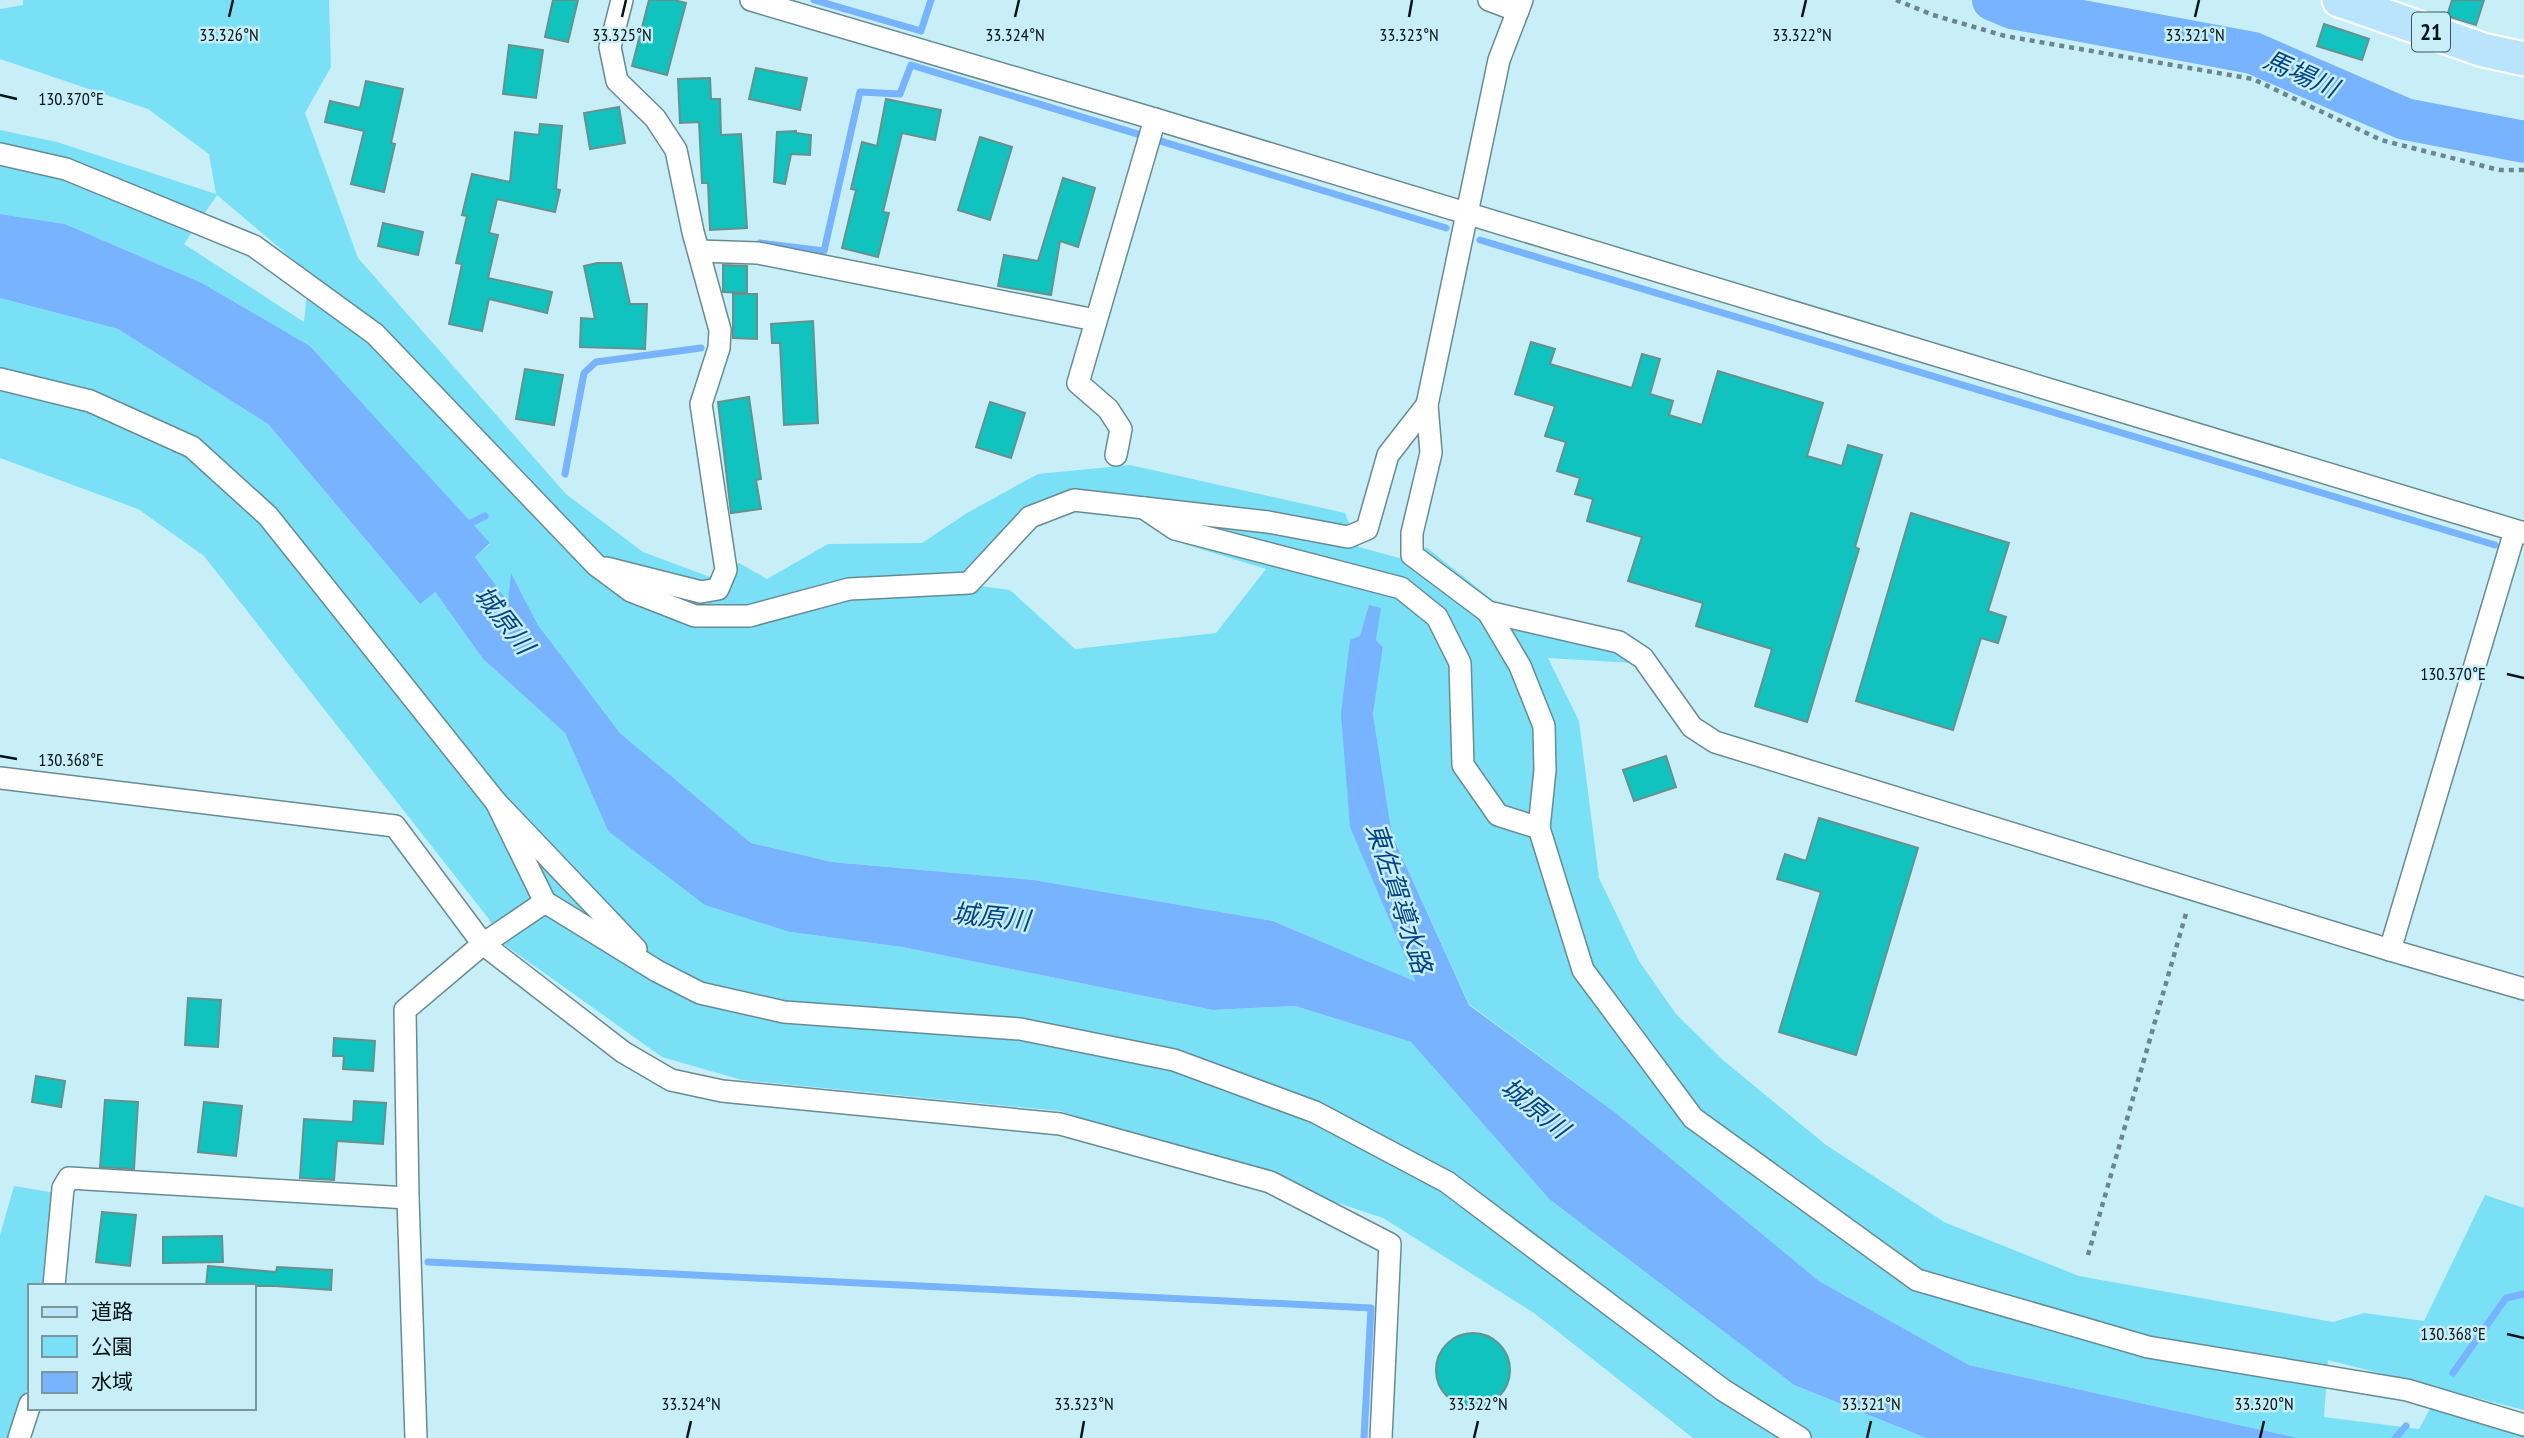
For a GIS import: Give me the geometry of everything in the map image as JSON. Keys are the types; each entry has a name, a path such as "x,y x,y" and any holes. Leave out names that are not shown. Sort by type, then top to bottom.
{"main road":[{"name":"21","path":"2356,3 2483,50 2524,59"}],"street":[{"path":"596,565 701,592 718,589 726,570 701,404 719,348 720,330 693,232 676,150 655,118 617,81 610,47 622,0"},
{"path":"751,0 1155,119 2519,532 2390,950"},
{"path":"1489,0 1520,5 1499,60 1427,405 1431,453 1412,534 1412,555 1488,612 1520,666 1544,726 1545,770 1539,828 1583,970 1693,1118 1917,1280 2148,1347 2407,1390 2524,1425"},
{"path":"1116,455 1121,429 1108,409 1078,383 1155,119"},
{"path":"0,154 66,169 254,246 375,334 596,565 631,592 695,616 749,616 849,589 969,583 1030,517 1074,500 1268,522 1348,537 1367,529 1388,455 1427,405"},
{"path":"699,251 758,253 1095,320"},
{"path":"0,379 90,401 192,447 268,516 496,802 657,971"},
{"path":"1140,506 1175,529 1401,589 1437,617 1460,663 1463,765 1498,816 1539,828"},
{"path":"1488,612 1619,642 1643,657 1692,727 1715,742 2524,989"},
{"path":"0,778 395,826 483,944 623,1052 670,1080 722,1091 1060,1124 1270,1182 1390,1244 1381,1438"},
{"path":"496,802 545,902 657,971 700,993 784,1012 1020,1029 1174,1059 1315,1112 1447,1182 1723,1390 1800,1438"},
{"path":"416,1438 405,1010 483,944 545,902"},
{"path":"54,1284 63,1188 69,1178 408,1198"},
{"path":"19,1438 28,1410"}],"path":[{"path":"1896,0 1933,15 2005,36 2253,79 2381,140 2500,170 2524,170"},
{"path":"2088,1255 2193,889"}],"green space":[{"path":"23,0 329,0 331,67 305,113 358,258 566,494 643,552 710,577 739,563 767,579 828,544 922,543 967,513 1038,474 1130,465 1345,513 1359,547 1410,561 1426,547 1503,608 1635,640 1633,663 1548,658 1579,721 1599,878 1639,961 1676,1014 1724,1061 1826,1145 1944,1222 2079,1276 2333,1322 2364,1313 2424,1321 2485,1195 2524,1208 2524,1410 2328,1360 2324,1417 2419,1429 2430,1409 2524,1435 2524,1438 2298,1438 1969,1365 1819,1281 1616,1113 1469,1004 1392,835 1373,714 1383,647 1376,640 1380,608 1350,826 1417,983 1273,921 1034,880 832,862 751,843 620,733 538,625 512,575 508,603 475,557 490,544 310,346 202,283 65,224 0,214 0,130 57,142 216,194 209,154 148,109 0,59 0,9 23,5","holes":["217,195 309,273 304,322 184,244","1069,510 1135,516 1171,540 1266,569 1216,633 1075,649 1010,590 980,586 1040,521"]},
{"path":"0,298 118,329 268,424 419,603 434,591 483,659 565,733 608,831 790,932 902,947 1213,1010 1295,1006 1411,1042 1549,1199 1794,1385 1926,1438 1693,1438 1534,1313 1383,1218 1060,1111 742,1080 662,1057 505,945 488,918 204,556 138,509 0,458"},
{"path":"14,1186 56,1193 48,1284 28,1284 28,1387 8,1438 0,1438 0,1235"}],"water":[{"path":"0,214 65,224 202,283 310,346 490,543 475,557 508,602 511,573 538,625 620,733 751,843 832,862 1034,880 1273,921 1416,982 1350,827 1341,714 1350,640 1360,636 1369,605 1381,608 1376,640 1383,647 1373,714 1392,835 1469,1005 1616,1113 1819,1281 1969,1365 2298,1438 1926,1438 1794,1385 1549,1199 1411,1042 1295,1006 1213,1010 902,947 790,932 705,905 608,831 565,733 483,659 435,592 420,604 268,424 118,329 0,298"}],"building":[{"path":"553,0 578,0 568,42 545,37"},
{"path":"649,0 686,3 667,75 632,66"},
{"path":"2452,0 2484,0 2476,25 2447,16"},
{"path":"2324,24 2369,39 2362,60 2317,46"},
{"path":"509,45 543,50 536,98 503,94"},
{"path":"756,68 807,78 800,110 749,99"},
{"path":"710,78 711,99 720,99 721,135 741,134 747,228 710,230 708,183 702,183 699,122 680,123 678,79"},
{"path":"366,81 403,89 391,143 395,144 384,192 351,184 364,131 325,122 330,101 360,108"},
{"path":"886,99 941,110 935,140 902,133 883,212 889,213 878,257 842,248 856,190 851,189 862,142 877,146"},
{"path":"619,107 625,143 590,149 584,113"},
{"path":"540,124 562,126 556,189 560,190 555,212 497,199 489,233 498,235 488,278 552,292 547,313 489,299 482,331 449,324 462,264 456,263 467,216 462,215 472,174 510,182 515,132 539,135"},
{"path":"796,131 811,135 810,155 791,154 785,184 774,182 777,132"},
{"path":"980,137 1012,147 990,220 958,210"},
{"path":"1063,178 1095,188 1078,247 1060,241 1051,295 998,286 1004,255 1038,261"},
{"path":"383,223 423,232 418,255 378,246"},
{"path":"621,263 630,304 647,304 645,349 580,347 581,318 595,319 584,266"},
{"path":"723,265 747,266 747,293 723,292"},
{"path":"733,294 757,294 757,339 733,338"},
{"path":"813,321 818,423 784,425 780,343 772,343 771,324"},
{"path":"1531,342 1555,349 1550,364 1632,388 1642,354 1660,359 1650,394 1673,401 1669,415 1702,425 1718,371 1823,403 1807,456 1842,466 1848,445 1882,455 1855,547 1859,549 1807,722 1755,706 1772,649 1696,626 1703,603 1628,581 1642,537 1587,521 1593,499 1575,494 1580,478 1557,471 1566,442 1545,436 1555,406 1515,394"},
{"path":"525,369 563,375 554,425 516,419"},
{"path":"749,397 761,479 756,480 761,509 731,513 718,402"},
{"path":"990,402 1025,413 1011,458 976,447"},
{"path":"1911,513 2009,543 1988,611 2006,617 1998,643 1981,638 1953,730 1856,701"},
{"path":"1666,756 1676,787 1634,801 1623,770"},
{"path":"1819,818 1918,848 1856,1055 1779,1032 1821,892 1777,879 1785,854 1806,861"},
{"path":"188,998 221,1000 218,1047 185,1045"},
{"path":"334,1038 375,1041 373,1071 343,1069 344,1056 333,1056"},
{"path":"36,1076 65,1081 61,1107 32,1102"},
{"path":"105,1100 138,1102 134,1169 100,1167"},
{"path":"354,1101 386,1103 383,1144 337,1141 334,1180 300,1178 304,1119 353,1122"},
{"path":"204,1102 242,1106 236,1156 198,1152"},
{"path":"102,1212 136,1215 130,1266 96,1262"},
{"path":"222,1236 223,1262 163,1263 163,1237"},
{"path":"208,1266 276,1272 277,1267 332,1270 331,1290 256,1284 206,1284"},
{"path":"1473,1333 1494,1339 1504,1349 1510,1370 1504,1391 1494,1401 1473,1407 1452,1401 1442,1391 1436,1370 1442,1349 1452,1339"}],"waterway":[{"path":"814,0 921,31 931,0"},
{"name":"馬場川","path":"1993,0 2012,8 2253,53 2405,119 2524,142"},
{"path":"760,243 824,251 860,92 900,94 911,65 1446,228"},
{"path":"1480,240 2495,545"},
{"path":"565,474 584,373 596,362 701,348"},
{"path":"463,527 485,516"},
{"path":"428,1262 1371,1308 1364,1438"},
{"path":"2453,1373 2506,1298 2524,1294"},
{"path":"2395,1438 2406,1426"}],"water label":[{"name":"城原川","path":"504,620"},
{"name":"東佐賀導水路","path":"1399,898"},
{"name":"城原川","path":"991,917"},
{"name":"城原川","path":"1535,1108"}]}
